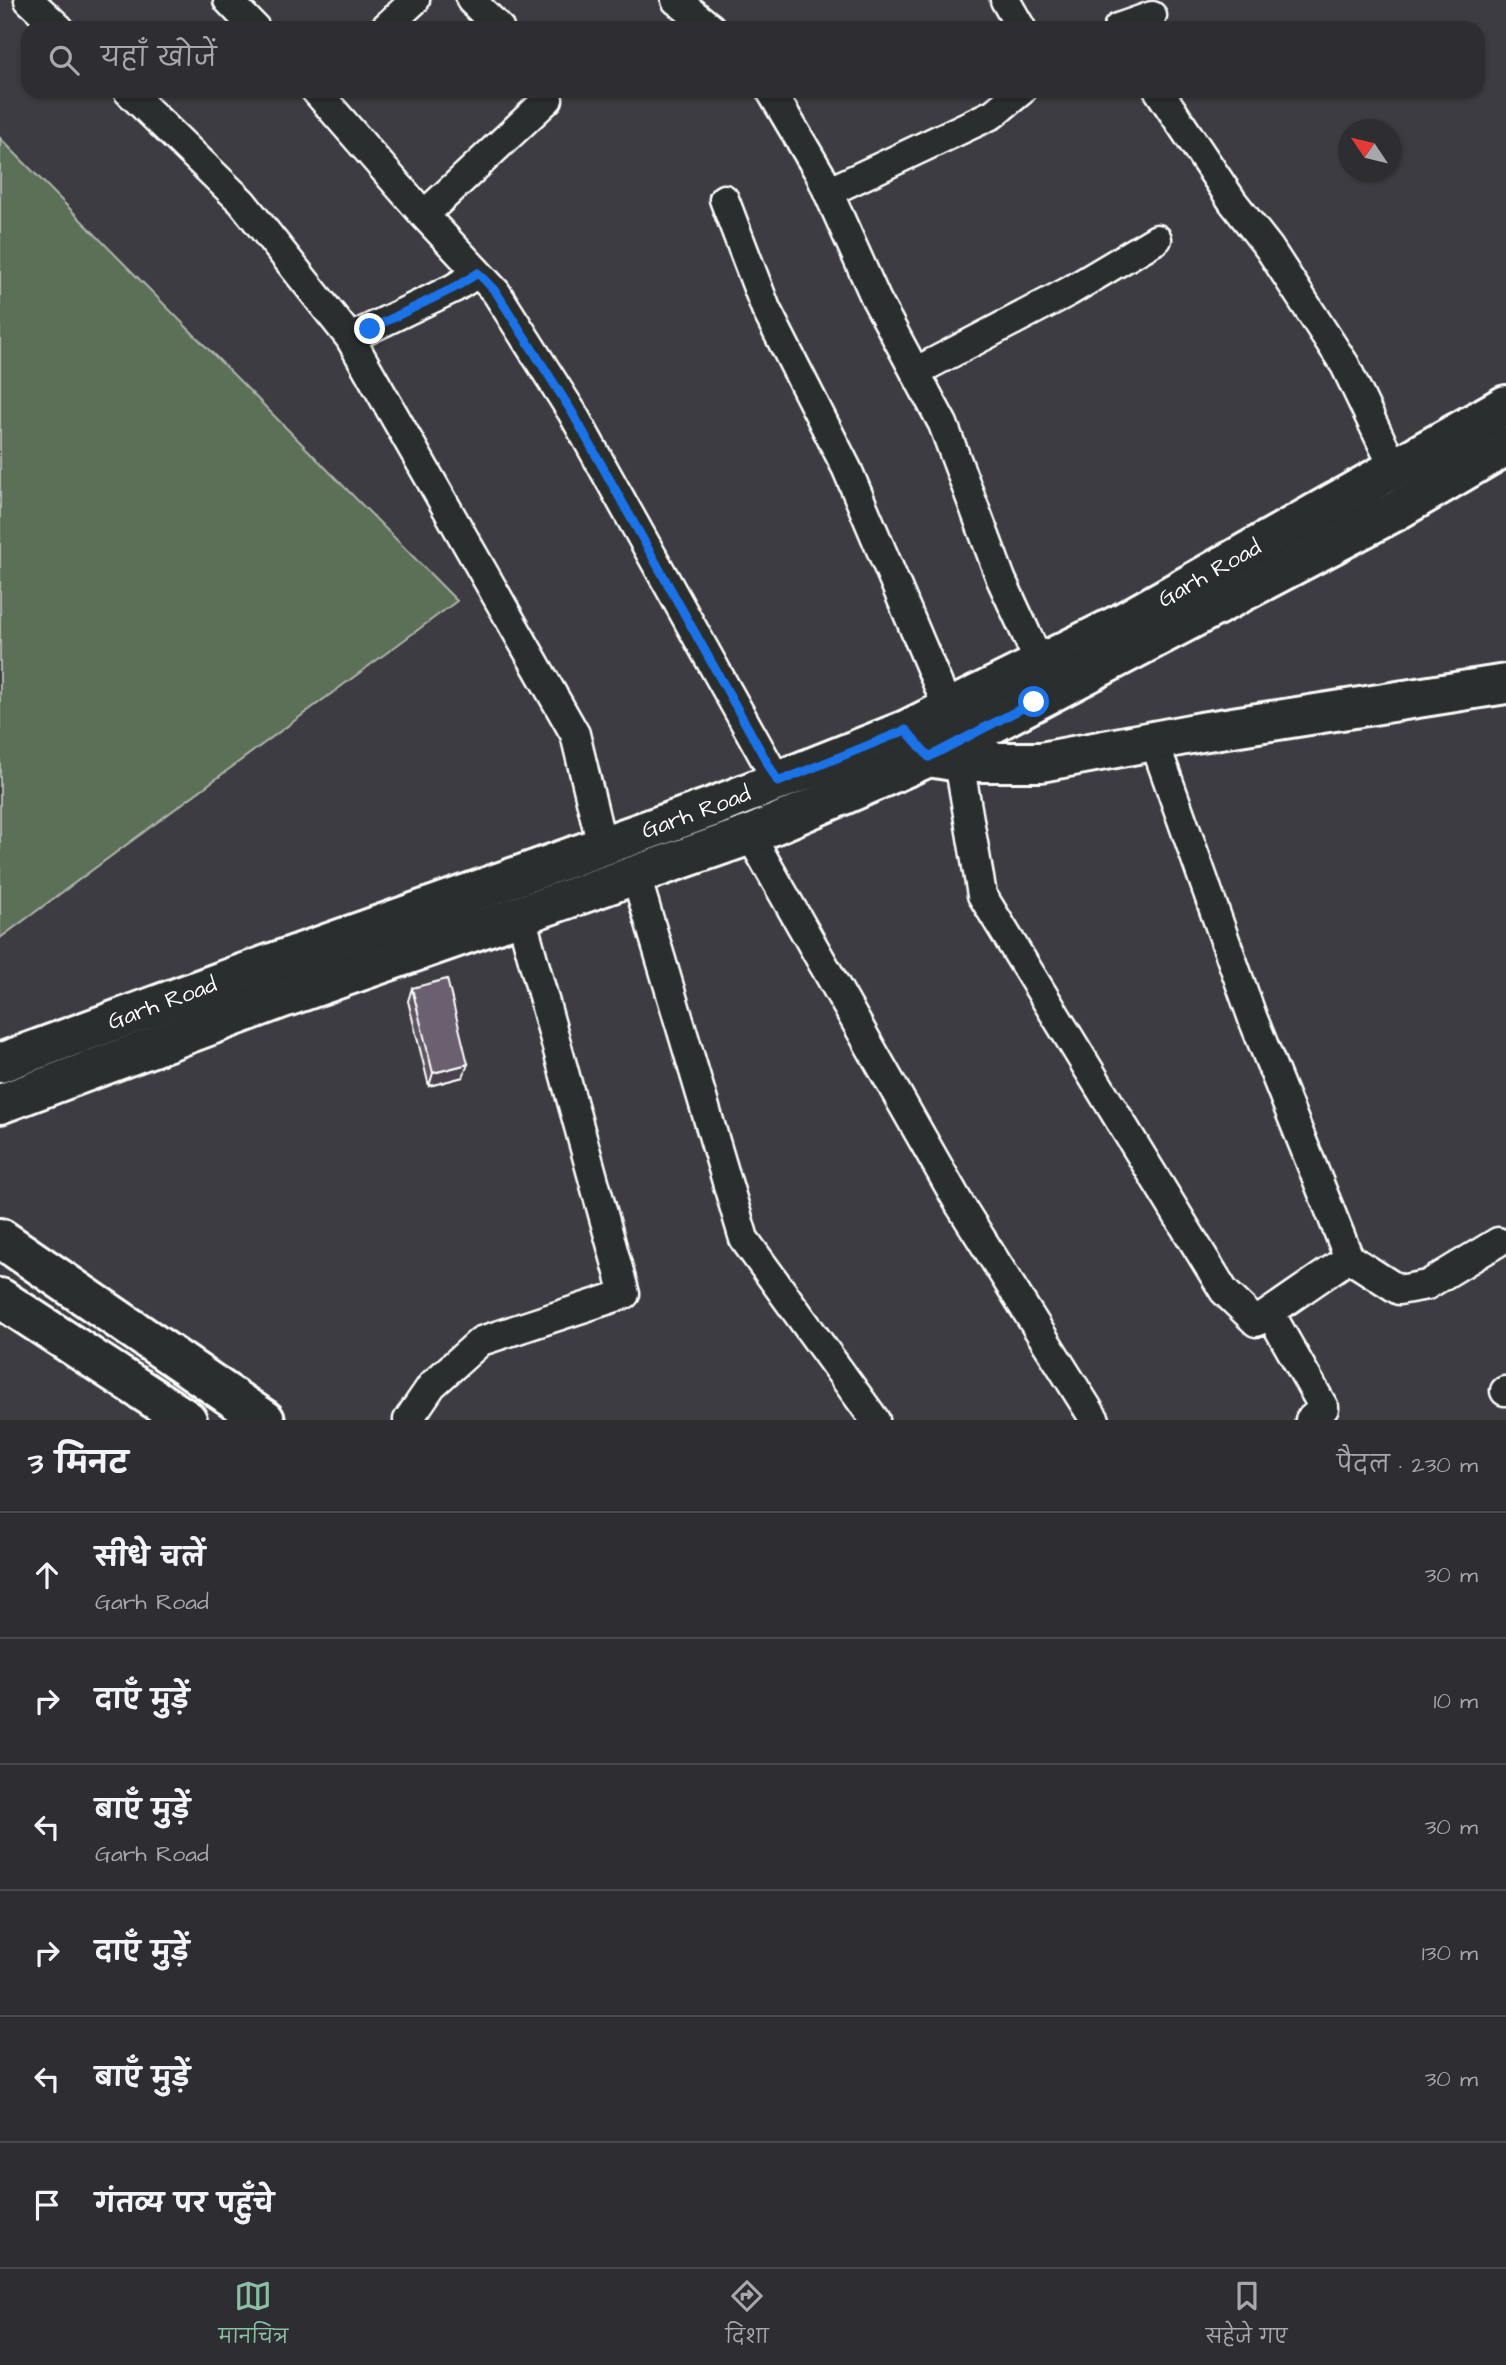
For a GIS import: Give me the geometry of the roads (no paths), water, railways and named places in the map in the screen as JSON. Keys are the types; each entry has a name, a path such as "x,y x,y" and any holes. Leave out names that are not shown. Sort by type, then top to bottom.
{"main road":[{"name":"Garh Road","path":"0,1104 367,969 750,835 941,740 1315,534 1394,468 1506,405"},
{"name":"Garh Road","path":"0,1063 778,782 941,740 1040,664 1315,534 1394,512 1506,446"},
{"path":"941,740 1041,762 1506,684"},
{"path":"354,934 367,969"},
{"path":"0,1238 265,1420"},
{"path":"0,1298 187,1420"}],"street":[{"path":"29,0 52,21"},
{"path":"228,0 248,21"},
{"path":"393,21 415,0"},
{"path":"471,0 492,21"},
{"path":"676,0 702,21"},
{"path":"1005,0 1017,21"},
{"path":"1138,21 1153,16"},
{"path":"135,98 242,202 350,338 575,734 602,846"},
{"path":"323,98 424,215 496,292 572,412 778,782"},
{"path":"424,215 548,98"},
{"path":"775,98 828,192 876,299 943,424 1001,579 1040,664"},
{"path":"828,192 993,114 1012,98"},
{"path":"1164,98 1234,202 1269,248 1345,365 1394,468"},
{"path":"724,199 766,309 847,469 941,740 982,895 1224,1291 1256,1322 1349,1258"},
{"path":"915,372 1068,292 1157,239"},
{"path":"350,338 454,288 478,273"},
{"path":"1154,741 1253,1018 1349,1258 1399,1290 1427,1285 1499,1242"},
{"path":"750,835 960,1205 1095,1420"},
{"path":"636,876 744,1239 875,1420"},
{"path":"408,1420 432,1385 481,1340 625,1294 521,916"},
{"path":"1270,1312 1324,1408 1310,1420"}]}
